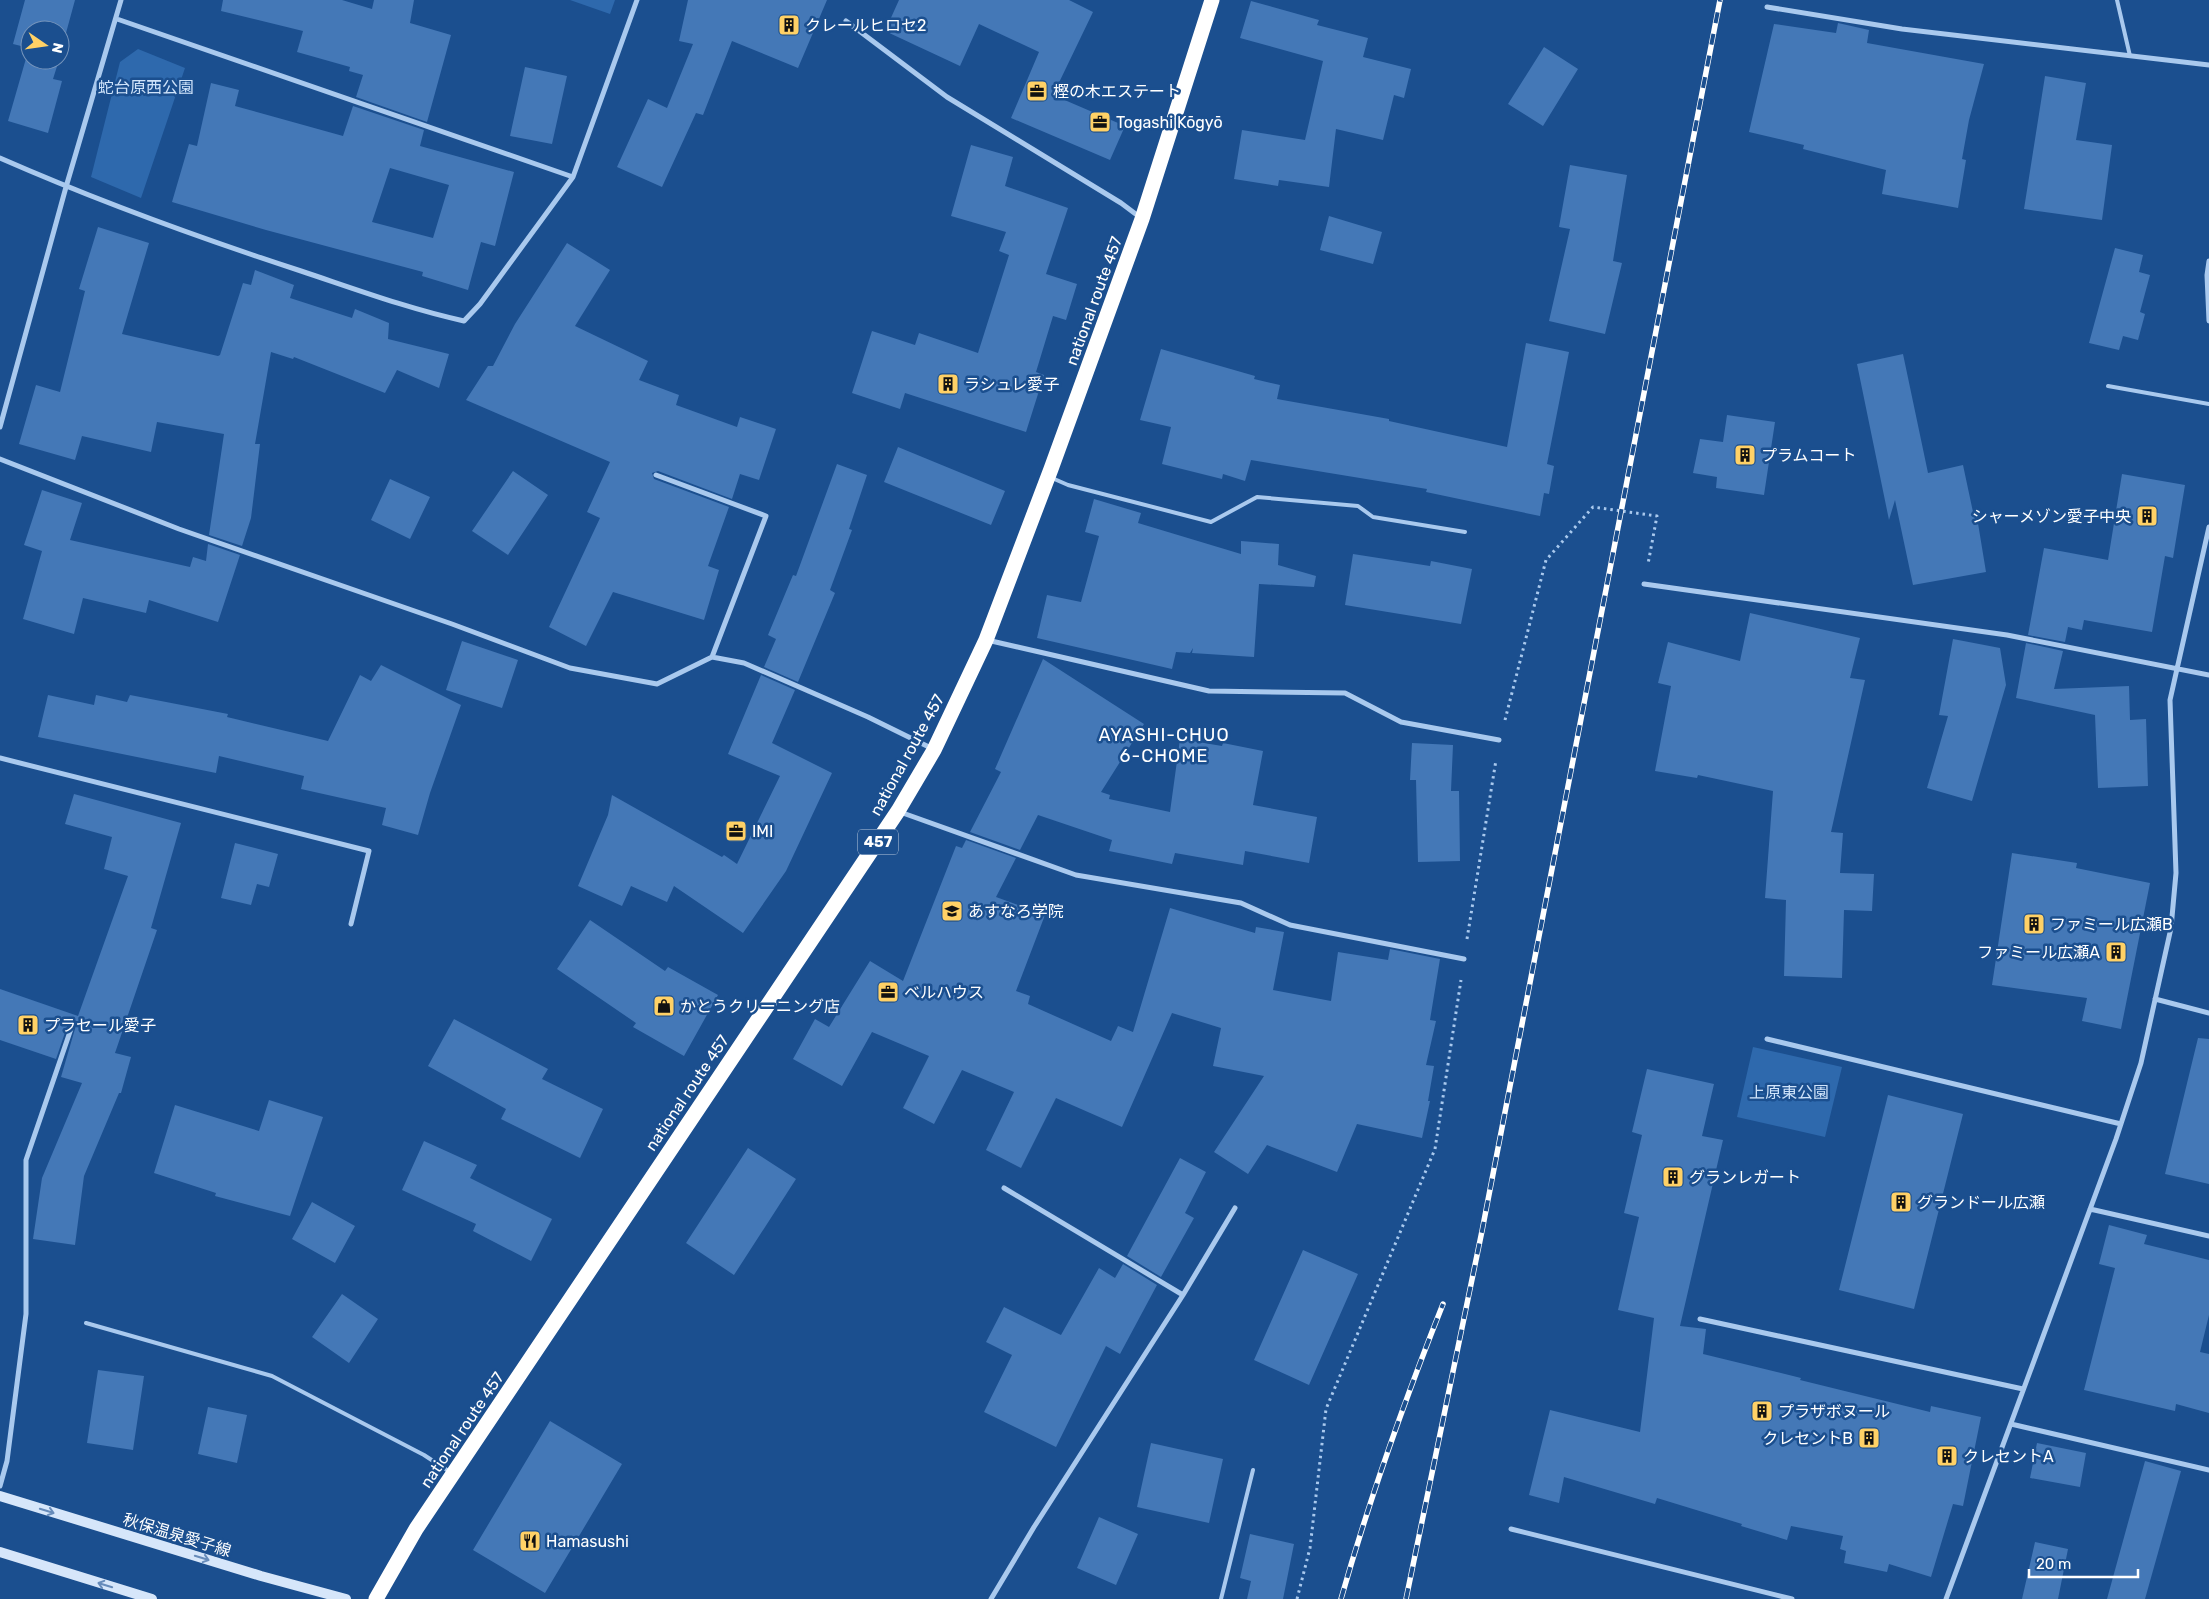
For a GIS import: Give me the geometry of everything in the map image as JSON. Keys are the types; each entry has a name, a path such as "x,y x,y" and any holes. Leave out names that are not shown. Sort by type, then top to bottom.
{"highway":[{"name":"national route 457","path":"376,1599 416,1530 898,811 934,750 986,640 1048,477 1142,219 1212,0"}],"main road":[{"name":"秋保温泉愛子線","path":"0,1496 262,1576 346,1599"},
{"path":"0,1552 152,1599"}],"street":[{"path":"0,427 66,187 122,0"},
{"path":"0,158 66,187 254,256 422,311 464,321 480,304 573,177 637,0"},
{"path":"1767,7 1902,29 2209,65"},
{"path":"117,19 573,177"},
{"path":"846,21 947,97 1121,203 1142,219"},
{"path":"2209,261 2207,275 2209,321"},
{"path":"0,459 179,529 452,624 570,668 657,684 712,657 744,663 868,716 934,750"},
{"path":"656,476 766,516 712,657"},
{"path":"1946,1599 2121,1124 2141,1063 2171,928 2176,873 2170,700 2209,527"},
{"path":"1644,584 1997,634 2177,667 2209,675"},
{"path":"986,640 1209,691 1345,693 1401,722 1499,740"},
{"path":"0,758 368,851 351,924"},
{"path":"898,811 1076,875 1241,903 1290,925 1464,960"},
{"path":"2155,999 2209,1012"},
{"path":"0,1486 7,1461 26,1314 26,1160 74,1023"},
{"path":"1766,1039 2121,1124"},
{"path":"1004,1188 1183,1295"},
{"path":"991,1599 1034,1527 1183,1295 1235,1208"},
{"path":"2090,1208 2209,1236"},
{"path":"1700,1319 2023,1389"},
{"path":"2011,1424 2209,1470"},
{"path":"1511,1529 1792,1599"}],"lane":[{"path":"2118,0 2130,56"},
{"path":"2108,386 2209,404"},
{"path":"1048,477 1068,485 1211,522 1257,497 1358,506 1373,517 1465,532"},
{"path":"86,1323 272,1376 424,1455 454,1475"},
{"path":"1221,1599 1253,1470"}],"path":[{"path":"1297,1599 1310,1548 1326,1409 1435,1149 1499,740 1546,560 1593,507 1657,516 1644,584"}],"green space":[{"path":"570,0 615,0 610,14"},
{"name":"蛇台原西公園","path":"138,49 185,68 141,198 91,177 120,62"},
{"name":"上原東公園","path":"1753,1047 1842,1067 1825,1137 1737,1117"}],"building":[{"path":"25,0 75,0 70,20 20,20 20,46 13,44"},
{"path":"223,0 342,0 372,9 374,0 414,0 410,23 451,35 427,122 356,97 363,75 349,71 350,67 297,52 303,31 221,11"},
{"path":"688,0 827,0 798,68 732,41 703,115 696,113 662,187 617,167 648,99 667,108 693,44 679,41"},
{"path":"899,0 1069,0 1093,12 1053,95 1125,126 1110,160 1011,118 1039,52 979,24 960,66 885,31"},
{"path":"1251,1 1319,20 1317,25 1368,38 1363,57 1411,69 1404,98 1394,95 1383,140 1336,129 1329,187 1279,180 1278,186 1234,179 1242,130 1305,140 1323,61 1240,38"},
{"path":"1838,23 1869,30 1867,43 1984,64 1969,120 1962,159 1966,160 1958,208 1882,194 1886,170 1803,149 1804,145 1749,132 1774,24 1836,33"},
{"path":"1544,47 1578,69 1543,126 1508,104"},
{"path":"525,67 567,76 552,144 510,136"},
{"path":"23,70 56,70 53,79 62,81 48,133 8,121"},
{"path":"2045,76 2086,83 2076,140 2112,145 2102,220 2024,209"},
{"path":"211,83 239,90 235,106 343,136 353,106 424,130 420,146 514,172 495,246 481,242 468,290 422,276 423,272 266,230 172,202 189,144 197,146","holes":["390,168 449,185 433,238 372,222"]},
{"path":"971,145 1013,157 1005,186 1068,208 1046,274 1077,284 1066,320 1053,316 1036,372 1044,375 1026,432 905,393 900,409 852,393 872,331 915,345 919,333 978,353 1009,255 999,251 1006,232 951,216"},
{"path":"1570,165 1627,175 1613,261 1622,263 1605,334 1549,321 1570,229 1559,227"},
{"path":"1329,216 1382,232 1373,264 1320,250"},
{"path":"98,227 149,243 122,334 218,356 220,355 243,283 251,285 255,270 294,285 290,298 352,318 355,309 389,323 388,339 449,354 439,388 397,370 385,393 294,357 293,359 271,352 255,444 260,444 251,518 242,546 209,535 224,434 157,422 151,452 82,436 75,460 19,444 36,385 60,392 85,291 79,289"},
{"path":"567,243 610,270 575,326 648,361 639,380 679,395 676,405 737,427 740,417 776,429 759,480 740,474 732,499 658,471 652,473 654,479 729,507 708,566 719,570 704,620 613,592 586,646 549,627 600,518 587,512 610,462 466,400 488,366 493,366 515,324"},
{"path":"2115,248 2143,255 2139,272 2150,275 2140,312 2145,314 2138,340 2123,336 2119,350 2089,343"},
{"path":"1526,343 1569,352 1547,464 1554,466 1549,494 1544,493 1540,516 1426,492 1427,489 1251,460 1245,481 1223,474 1222,479 1162,464 1171,427 1140,420 1161,349 1255,376 1254,379 1280,385 1277,399 1389,419 1389,421 1507,447"},
{"path":"1903,354 1928,473 1963,465 1973,512 1976,511 1986,572 1913,585 1895,500 1889,520 1857,364"},
{"name":"プラムコート","path":"1727,415 1775,422 1764,495 1716,488 1717,477 1693,473 1700,439 1723,442"},
{"path":"898,447 1005,491 991,525 884,482"},
{"path":"837,464 867,475 849,529 852,530 830,590 835,593 798,682 764,667 776,639 768,635 793,575 796,576"},
{"path":"513,471 548,495 508,555 472,531"},
{"path":"2122,474 2185,485 2173,558 2165,556 2152,632 2084,620 2082,630 2068,627 2065,642 2028,635 2044,548 2108,560"},
{"path":"390,479 430,497 410,539 371,520"},
{"path":"42,490 82,503 70,540 190,567 193,557 206,561 208,544 240,555 218,622 149,600 146,613 83,598 74,634 23,619 42,551 24,545"},
{"path":"1094,499 1141,513 1138,523 1241,554 1241,541 1279,544 1278,565 1316,576 1314,587 1259,584 1254,657 1192,653 1193,648 1190,653 1176,652 1172,669 1037,638 1047,595 1081,602 1099,536 1085,532"},
{"path":"1353,554 1430,566 1431,561 1472,569 1461,624 1345,605"},
{"path":"1750,613 1860,638 1850,678 1865,680 1831,832 1843,833 1840,873 1874,874 1872,911 1844,910 1842,978 1784,976 1786,900 1765,898 1773,791 1698,775 1697,778 1655,771 1671,686 1658,683 1668,642 1740,661"},
{"path":"1953,639 2000,648 2006,685 1972,801 1927,788 1948,716 1939,715"},
{"path":"462,641 518,660 502,708 446,690"},
{"path":"2026,643 2063,651 2054,689 2129,686 2130,720 2146,719 2148,786 2098,788 2095,715 2016,698"},
{"path":"1043,659 1144,724 1101,792 1110,795 1109,799 1170,812 1180,739 1222,746 1223,743 1263,751 1253,805 1317,817 1309,863 1245,851 1243,865 1175,853 1172,864 1109,851 1112,840 1038,815 1020,850 970,832 1001,772 995,769"},
{"path":"381,665 461,705 430,793 418,835 382,825 386,808 301,789 304,776 219,756 216,773 38,737 48,695 94,705 96,695 127,702 130,695 228,714 227,717 328,741 360,675 371,681"},
{"path":"761,675 795,690 772,743 832,773 786,871 743,933 674,886 667,902 631,886 622,906 578,886 608,815 612,795 722,857 724,855 737,864 780,776 728,754"},
{"path":"1412,743 1453,745 1451,791 1459,791 1460,861 1418,862 1416,780 1410,780"},
{"path":"74,794 181,823 151,928 157,930 115,1053 131,1057 121,1093 119,1093 84,1176 75,1245 33,1239 42,1178 82,1083 61,1077 77,1022 74,1019 69,1021 56,1059 0,1040 0,989 78,1016 128,876 104,869 112,837 65,824"},
{"path":"966,840 1016,858 996,897 1045,915 1016,991 1030,996 1028,1004 1111,1041 1118,1026 1133,1032 1170,908 1255,933 1256,927 1284,932 1273,990 1331,1001 1338,952 1388,960 1390,949 1440,959 1430,1020 1436,1021 1426,1065 1434,1066 1428,1101 1430,1101 1422,1138 1357,1124 1337,1172 1267,1145 1248,1174 1214,1152 1264,1076 1213,1066 1221,1028 1172,1013 1122,1127 1056,1098 1021,1168 986,1150 1014,1092 962,1070 934,1124 903,1108 929,1056 872,1032 842,1086 793,1059 815,1019 829,1027 870,961 903,981 956,846 962,848"},
{"path":"235,843 278,854 269,887 257,884 251,905 221,898"},
{"path":"2012,853 2077,863 2076,868 2150,883 2121,1029 2082,1021 2087,998 1992,985"},
{"path":"590,920 665,971 668,967 718,995 684,1056 633,1027 636,1023 557,969"},
{"path":"454,1019 548,1069 542,1079 603,1109 580,1158 501,1119 506,1109 428,1066"},
{"path":"2198,1038 2209,1039 2209,1184 2165,1174"},
{"path":"1647,1069 1714,1084 1702,1136 1723,1140 1680,1326 1706,1329 1703,1354 1930,1412 1931,1406 1981,1417 1963,1506 1953,1504 1931,1577 1889,1564 1887,1572 1844,1563 1846,1551 1840,1549 1843,1536 1791,1526 1787,1540 1657,1498 1655,1504 1564,1477 1559,1503 1529,1495 1550,1410 1640,1432 1654,1318 1618,1310 1639,1217 1624,1213 1642,1135 1632,1132"},
{"name":"グランドール広瀬","path":"1888,1095 1963,1114 1914,1309 1839,1290"},
{"path":"269,1100 323,1117 290,1216 215,1196 216,1193 154,1173 175,1105 259,1131"},
{"path":"424,1141 477,1165 470,1178 552,1219 531,1261 473,1231 476,1224 402,1190"},
{"path":"748,1148 796,1179 734,1275 686,1243"},
{"path":"1180,1158 1206,1172 1185,1213 1194,1218 1161,1277 1127,1256"},
{"path":"312,1202 355,1226 335,1263 292,1239"},
{"path":"2109,1225 2147,1235 2144,1244 2209,1260 2209,1315 2200,1352 2209,1354 2209,1413 2176,1404 2175,1411 2084,1390 2115,1268 2099,1264"},
{"path":"1303,1250 1358,1274 1309,1385 1254,1360"},
{"path":"1123,1264 1157,1285 1120,1354 1106,1346 1056,1447 984,1412 1012,1355 986,1342 1004,1307 1061,1335 1099,1268 1115,1278"},
{"path":"342,1294 378,1319 349,1363 312,1337"},
{"path":"98,1370 144,1376 133,1450 87,1443"},
{"path":"208,1407 247,1415 237,1463 198,1454"},
{"path":"550,1421 622,1464 545,1593 473,1550"},
{"path":"1151,1443 1223,1459 1209,1523 1137,1507"},
{"path":"2037,1443 2086,1453 2080,1487 2030,1478"},
{"path":"2145,1461 2181,1471 2145,1599 2107,1599"},
{"path":"1099,1517 1138,1534 1116,1585 1077,1568"},
{"path":"1250,1534 1294,1544 1283,1599 1247,1599 1251,1581 1240,1578"},
{"path":"2035,1542 2068,1549 2058,1599 2022,1599"}],"railway":[{"path":"1406,1599 1482,1231 1720,0"},
{"path":"1341,1599 1388,1450 1443,1304"}],"place":[{"name":"クレールヒロセ2","path":"789,25"},
{"name":"樫の木エステート","path":"1037,91"},
{"name":"Togashi Kōgyō","path":"1100,122"},
{"name":"ラシュレ愛子","path":"948,384"},
{"name":"プラムコート","path":"1745,455"},
{"name":"シャーメゾン愛子中央","path":"2147,516"},
{"name":"IMI","path":"736,831"},
{"name":"あすなろ学院","path":"952,911"},
{"name":"ファミール広瀬B","path":"2034,924"},
{"name":"ファミール広瀬A","path":"2116,952"},
{"name":"ベルハウス","path":"888,992"},
{"name":"かとうクリーニング店","path":"664,1006"},
{"name":"プラセール愛子","path":"28,1025"},
{"name":"グランレガート","path":"1673,1177"},
{"name":"グランドール広瀬","path":"1901,1202"},
{"name":"プラザボヌール","path":"1762,1411"},
{"name":"クレセントB","path":"1869,1438"},
{"name":"クレセントA","path":"1947,1456"},
{"name":"Hamasushi","path":"530,1541"}],"district":[{"name":"AYASHI-CHUO 6-CHOME","path":"1164,745"}]}
